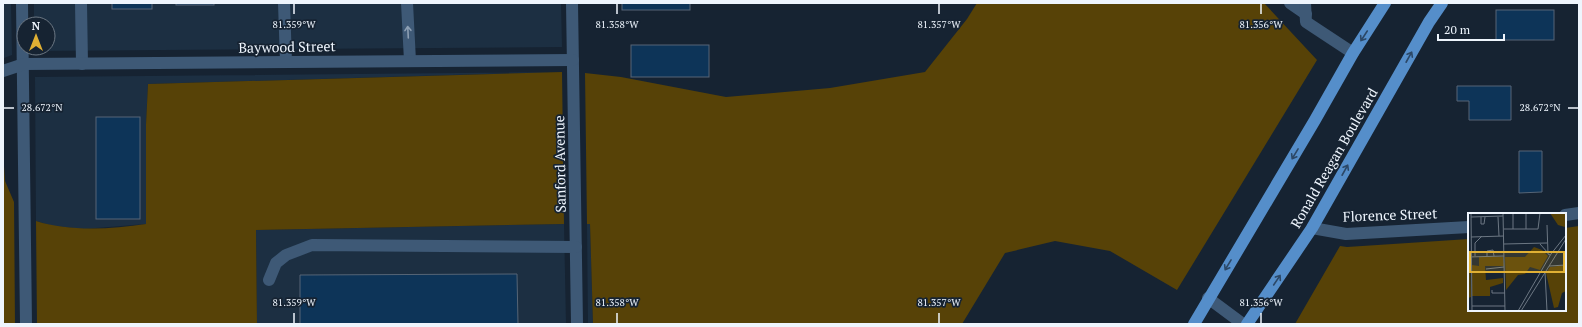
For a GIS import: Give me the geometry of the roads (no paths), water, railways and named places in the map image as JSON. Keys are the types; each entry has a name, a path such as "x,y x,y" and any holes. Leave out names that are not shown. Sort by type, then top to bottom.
{"main road":[{"path":"1194,324 1353,54 1386,3"},
{"name":"Ronald Reagan Boulevard","path":"1247,324 1312,228 1429,22 1442,3"}],"street":[{"path":"22,3 24,64 26,324"},
{"path":"81,3 82,64"},
{"path":"284,3 286,62"},
{"path":"407,3 410,61"},
{"name":"Sanford Avenue","path":"572,3 577,324"},
{"path":"1290,3 1306,8 1306,22 1353,54"},
{"name":"Baywood Street","path":"3,71 24,64 573,60"},
{"path":"1566,215 1579,213"},
{"name":"Florence Street","path":"1312,228 1346,234 1468,226"},
{"path":"269,280 276,263 286,255 312,245 576,247"},
{"path":"1208,298 1243,324"}]}
